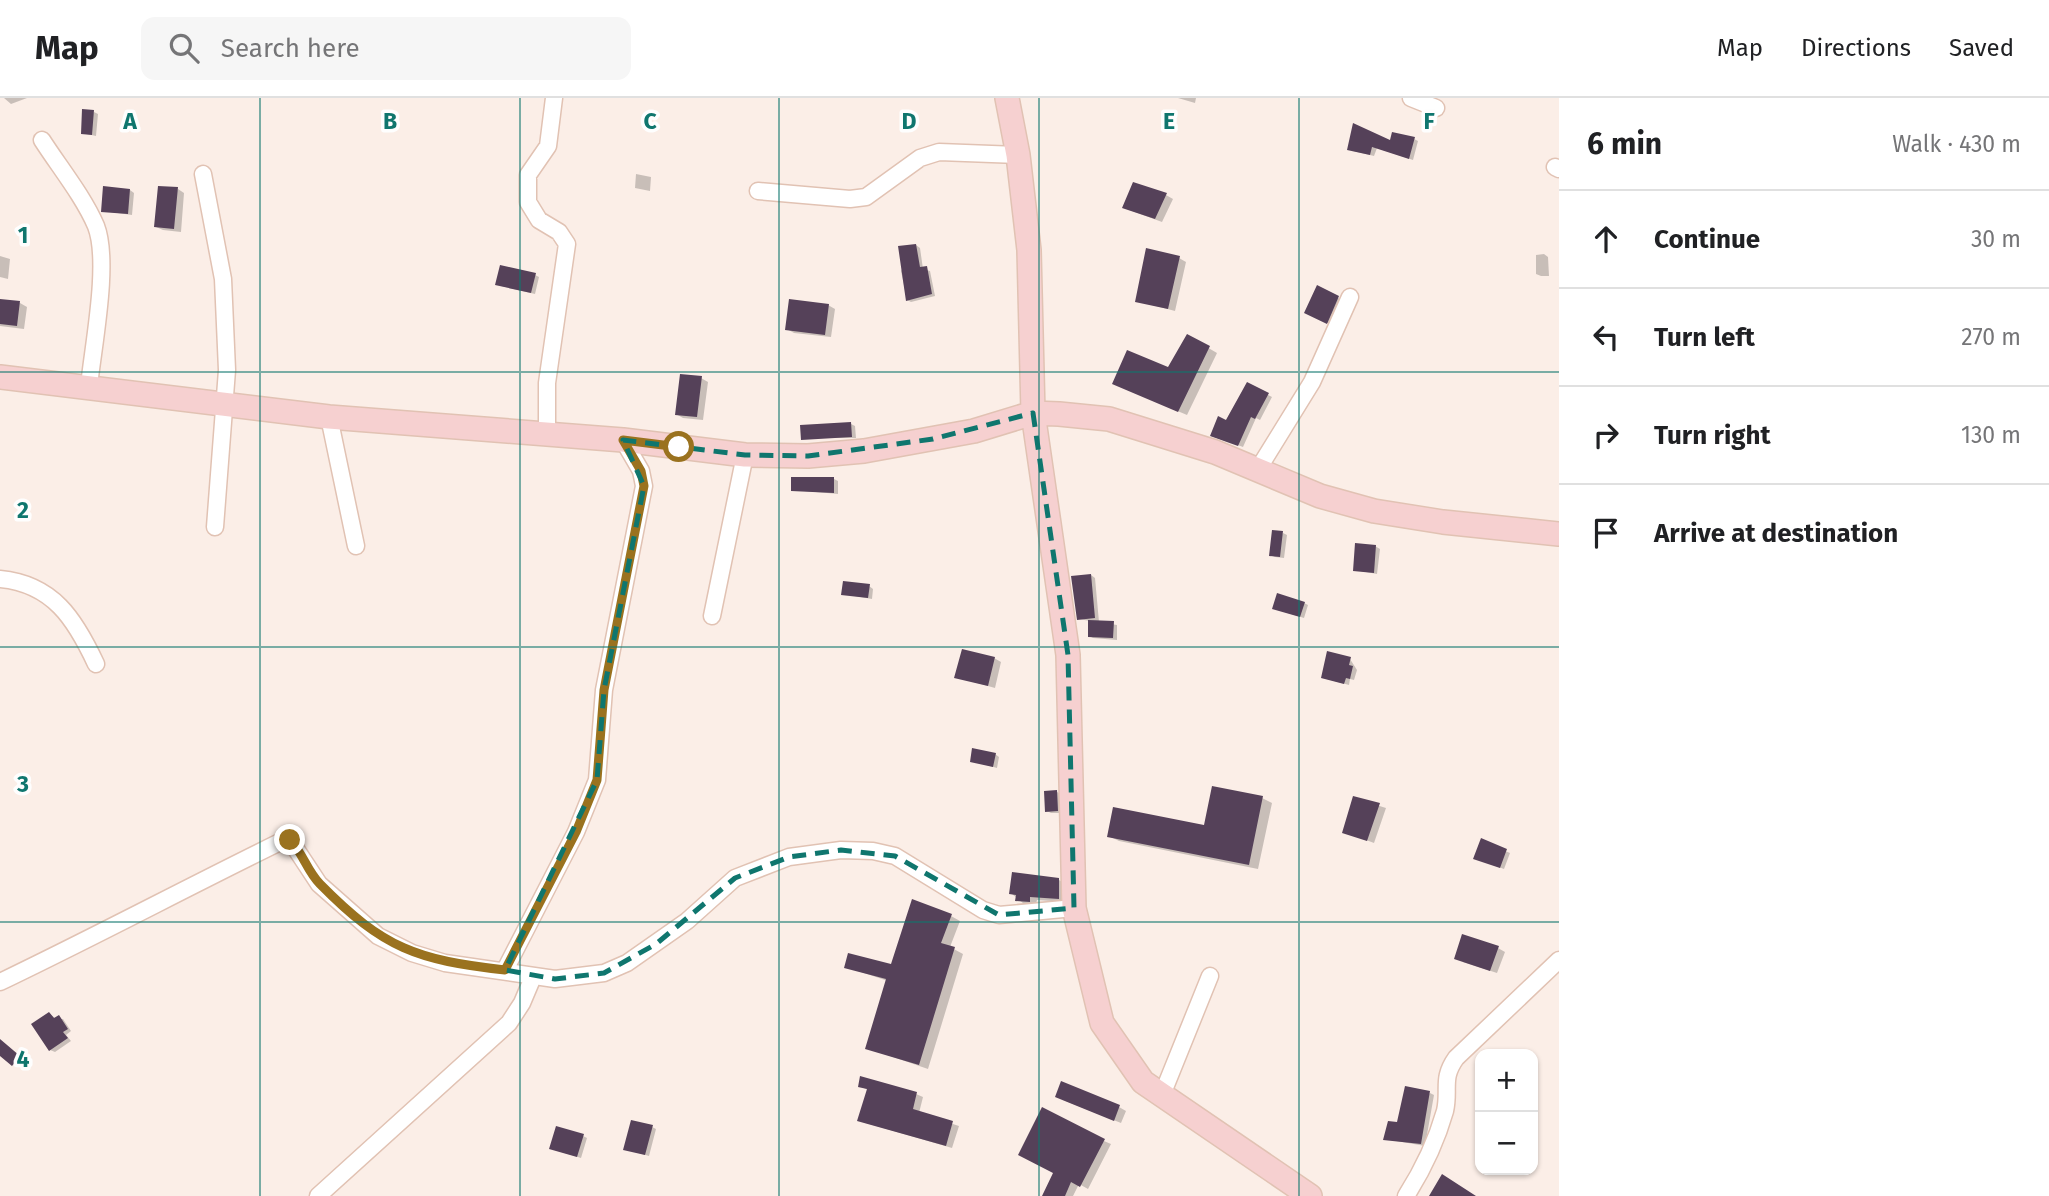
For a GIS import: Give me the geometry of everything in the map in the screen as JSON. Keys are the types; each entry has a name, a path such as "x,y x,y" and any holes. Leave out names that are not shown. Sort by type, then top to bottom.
{"street":[{"path":"547,434 547,383 567,244 559,232 539,220 528,202 528,175 548,146 555,98"},
{"path":"1007,98 1018,155 1029,250 1033,413 1068,655 1074,908 1102,1023 1143,1082 1310,1196"},
{"path":"1410,98 1436,108"},
{"path":"42,140 86,205 97,229 101,270 89,386"},
{"path":"758,191 850,199 866,197 920,158 939,152 1018,155"},
{"path":"204,173 223,279 227,403 215,527"},
{"path":"1257,471 1312,382 1350,297"},
{"path":"0,377 329,417 623,440 745,455 808,456 864,451 974,431 1033,413 1109,419 1215,452 1320,496 1374,511 1559,534"},
{"path":"329,417 356,545"},
{"path":"505,970 576,832 597,780 604,690 644,486 641,471 623,440"},
{"path":"712,616 745,455"},
{"path":"0,579 23,581 39,589 62,608 79,629 96,664"},
{"path":"0,982 63,953 125,918 280,842 290,840 319,884 378,936 412,953 445,963 505,970 533,977 565,978 604,973 656,944 714,900 735,878 789,857 841,850 895,856 983,910 999,915 1074,908"},
{"path":"1406,1196 1439,1128 1446,1107 1447,1071 1456,1058 1559,960"},
{"path":"1162,1095 1210,976"},
{"path":"318,1196 509,1023 522,1003 533,977"}],"highlighted area":[{"path":"1033,413 1068,655 1074,908 999,915 895,856 841,850 789,857 735,878 656,944 604,973 555,979 505,970 597,780 604,690 644,486 623,440 745,455 808,456 933,439"}],"building":[{"path":"82,109 94,110 92,135 81,134"},
{"path":"1353,123 1390,140 1392,132 1415,137 1409,159 1372,147 1370,155 1347,150"},
{"path":"1133,182 1167,193 1155,219 1122,208"},
{"path":"103,186 130,189 128,214 101,212"},
{"path":"158,186 178,187 174,229 154,227"},
{"path":"916,244 920,267 927,266 932,294 906,301 898,246"},
{"path":"1146,248 1180,256 1168,309 1135,302"},
{"path":"500,265 536,273 531,293 495,285"},
{"path":"1317,285 1339,296 1327,324 1304,313"},
{"path":"0,299 20,301 17,326 0,324"},
{"path":"789,299 829,304 825,335 785,330"},
{"path":"1187,334 1210,346 1178,412 1112,384 1127,350 1168,367"},
{"path":"680,374 702,376 697,417 675,415"},
{"path":"1247,382 1269,393 1255,419 1251,417 1238,446 1210,436 1218,416 1226,420"},
{"path":"851,422 852,437 801,440 800,425"},
{"path":"791,477 834,477 834,493 791,491"},
{"path":"1272,530 1283,531 1280,557 1269,556"},
{"path":"1355,543 1376,545 1374,573 1353,571"},
{"path":"1091,574 1095,618 1077,620 1071,576"},
{"path":"843,581 870,584 868,598 841,595"},
{"path":"1277,593 1305,602 1300,617 1272,609"},
{"path":"1088,620 1114,621 1113,638 1088,637"},
{"path":"962,649 995,657 988,686 954,678"},
{"path":"1327,651 1351,657 1349,665 1353,666 1350,679 1346,678 1344,684 1321,678"},
{"path":"972,748 996,753 993,767 970,762"},
{"path":"1212,786 1263,796 1249,865 1107,837 1113,807 1204,825"},
{"path":"1057,790 1058,811 1045,812 1044,791"},
{"path":"1353,796 1380,803 1367,841 1342,833"},
{"path":"1481,838 1507,849 1500,868 1473,859"},
{"path":"1012,872 1059,878 1059,899 1030,897 1030,902 1015,901 1016,895 1009,894"},
{"path":"912,899 952,914 941,943 955,947 919,1065 865,1049 886,979 844,968 848,953 891,964"},
{"path":"1462,934 1499,946 1490,971 1454,959"},
{"path":"49,1012 54,1018 59,1015 68,1029 63,1032 68,1038 49,1051 31,1024"},
{"path":"0,1039 20,1056 12,1066 0,1056"},
{"path":"860,1076 917,1092 913,1109 953,1121 946,1146 857,1121 867,1089 858,1087"},
{"path":"1061,1081 1120,1105 1114,1121 1055,1097"},
{"path":"1405,1086 1430,1091 1421,1144 1383,1140 1388,1121 1397,1122"},
{"path":"1042,1107 1105,1139 1080,1187 1071,1182 1065,1196 1042,1196 1053,1173 1018,1155"},
{"path":"631,1120 653,1125 645,1155 623,1150"},
{"path":"556,1126 584,1134 577,1157 549,1149"},
{"path":"1442,1174 1476,1196 1429,1196"}],"route":[{"path":"290,840 319,884 378,936 412,953 445,963 505,970 576,832 597,780 604,690 644,486 641,471 623,440 679,447"}]}
